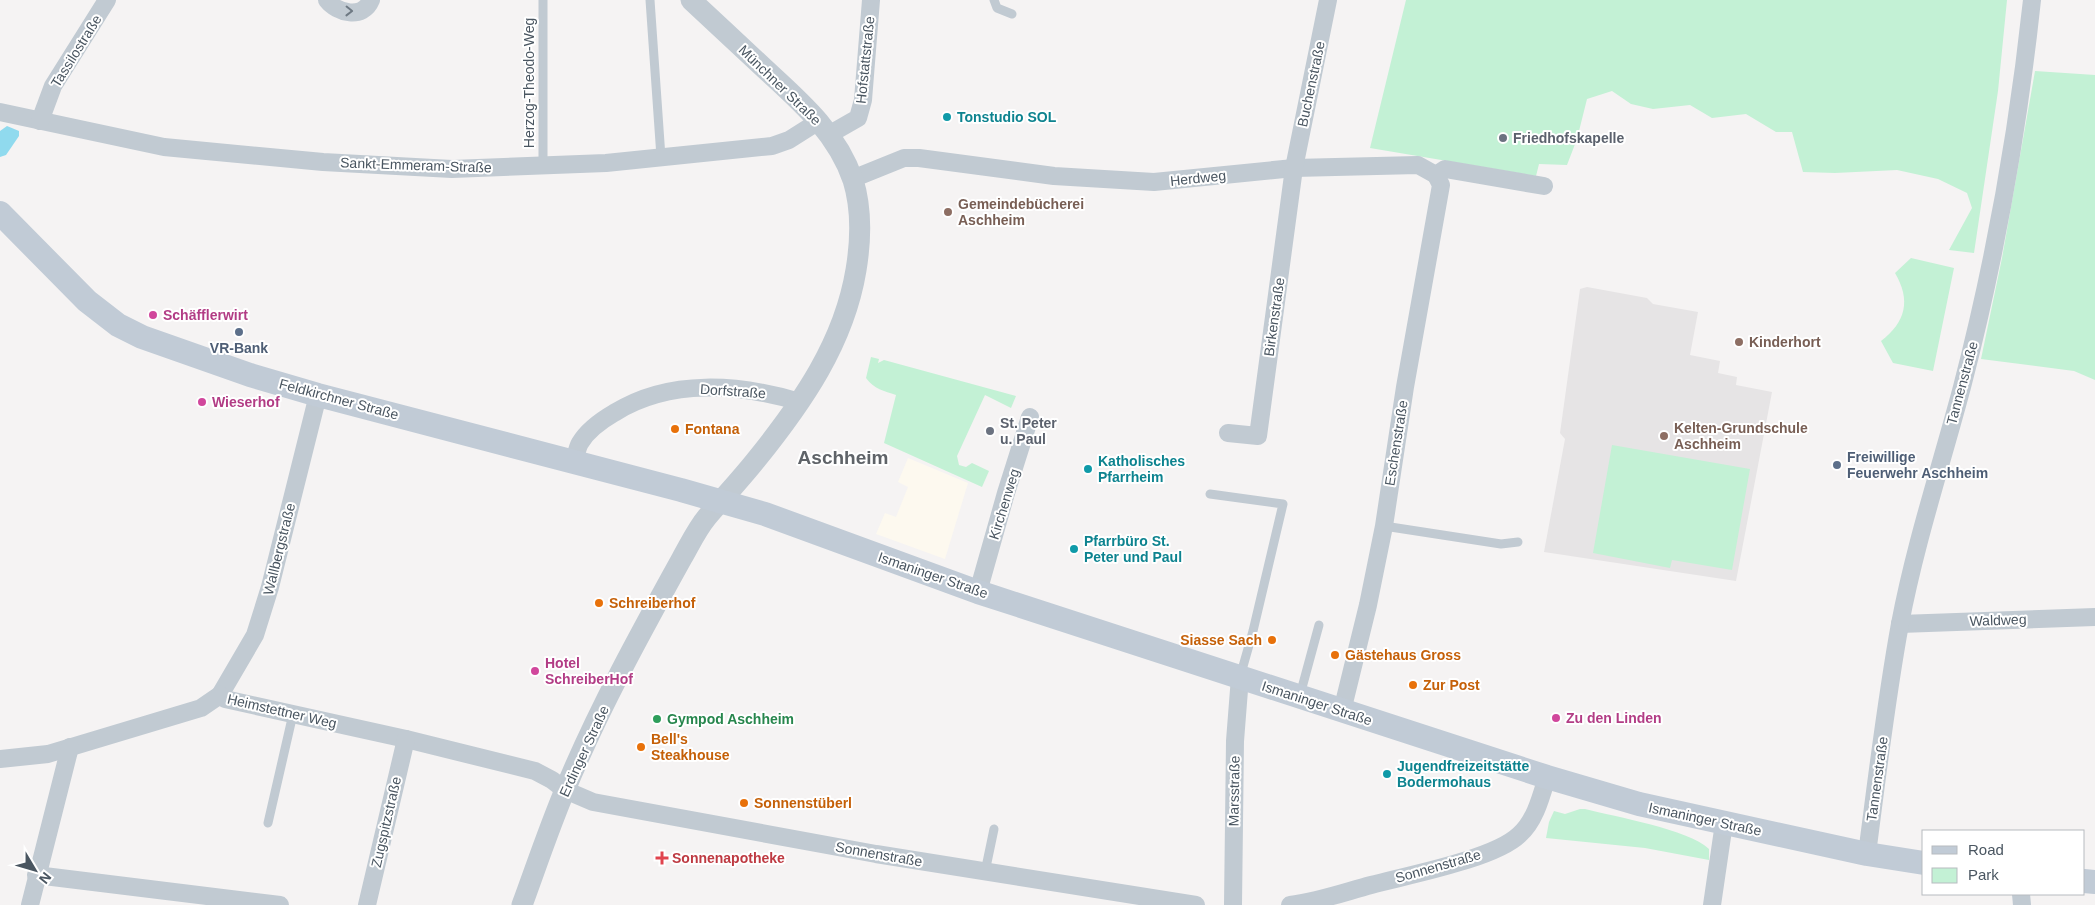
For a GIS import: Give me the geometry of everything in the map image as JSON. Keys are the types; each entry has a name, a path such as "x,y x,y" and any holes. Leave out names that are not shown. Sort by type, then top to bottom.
{"main road":[{"name":"Feldkirchner Straße","path":"0,213 88,301 118,325 142,337 318,395 722,501"},
{"name":"Ismaninger Straße","path":"722,501 779,518 978,592 1547,777 1639,804 1724,824 1867,854 1922,863"}],"street":[{"name":"Tassilostraße","path":"40,121 53,86 107,0"},
{"path":"327,0 333,8 345,13 359,11 369,4 371,0"},
{"name":"Münchner Straße","path":"691,0 793,94 825,128 852,180 857,198 860,224 854,284 837,336 820,371 800,402 722,501"},
{"name":"Hofstattstraße","path":"825,128 858,118 863,100 871,0"},
{"name":"Buchenstraße","path":"1294,168 1328,0"},
{"name":"Tannenstraße","path":"1867,854 1900,624 1927,509 1962,388 1992,266 2023,88 2032,0"},
{"path":"0,112 40,121"},
{"name":"Sankt-Emmeram-Straße","path":"40,121 164,147 211,153 323,162 452,169 606,163 772,146 825,128"},
{"name":"Herdweg","path":"852,180 904,158 919,158 1054,176 1154,182 1294,168 1418,165 1436,175"},
{"name":"Birkenstraße","path":"1228,433 1258,436 1294,168"},
{"path":"1436,175 1446,169 1544,186"},
{"name":"Eschenstraße","path":"1342,711 1368,605 1384,526 1405,387 1440,185 1436,175"},
{"name":"Dorfstraße","path":"574,461 579,443 602,420 626,406 654,395 692,388 734,388 772,394 800,402"},
{"name":"Wallbergstraße","path":"220,695 255,635 270,587 318,395"},
{"name":"Kirchenweg","path":"978,592 1030,417"},
{"name":"Erdinger Straße","path":"522,905 565,790 608,698 698,530 722,501"},
{"name":"Waldweg","path":"1900,624 2095,617"},
{"name":"Marsstraße","path":"1233,905 1235,740 1240,677"},
{"name":"Heimstettner Weg","path":"0,759 48,754 201,708 220,695 225,699 406,739 535,771 565,790"},
{"name":"Zugspitzstraße","path":"366,905 406,739"},
{"path":"30,905 36,875 70,747"},
{"name":"Sonnenstraße","path":"1290,905 1468,859 1502,847 1519,836 1528,825 1540,802 1547,777"},
{"name":"Sonnenstraße","path":"565,790 593,802 788,839 1196,905"},
{"path":"1712,905 1724,824"},
{"path":"36,875 280,905"}],"lane":[{"name":"Herzog-Theodo-Weg","path":"543,0 543,166"},
{"path":"650,0 661,157"},
{"path":"994,0 997,8 1012,14"},
{"path":"1210,494 1283,504 1253,631 1240,677"},
{"path":"1384,526 1501,544 1518,542"},
{"path":"1299,697 1319,624"},
{"path":"268,823 293,714"},
{"path":"985,872 994,828"}],"shaded area":[{"name":"Kelten-Grundschule Aschheim","path":"1587,287 1647,298 1653,304 1698,312 1690,355 1720,361 1718,373 1737,377 1736,385 1772,392 1736,581 1544,552 1565,439 1560,433 1580,289"},
{"path":"908,458 968,483 945,559 876,534 885,513 896,517 908,487 898,482"}],"green space":[{"path":"1406,0 2007,0 1998,91 1974,253 1949,250 1972,208 1967,193 1938,179 1897,170 1835,173 1803,172 1792,132 1776,132 1746,114 1712,118 1690,105 1653,109 1631,104 1612,91 1587,99 1577,139 1567,165 1539,164 1536,176 1370,148"},
{"path":"2035,71 2095,75 2095,380 2074,371 1981,359 2002,258"},
{"path":"1911,258 1954,268 1933,371 1893,363 1881,341 1901,318 1904,301 1903,292 1895,273"},
{"path":"871,357 879,359 878,363 884,360 1016,396 1011,408 985,395 957,456 959,465 966,467 972,463 989,471 982,487 884,443 896,395 883,391 866,378"},
{"path":"1612,445 1750,469 1732,570 1672,560 1670,568 1593,553"},
{"path":"1580,809 1651,824 1685,835 1709,849 1709,860 1645,848 1546,838 1549,822 1554,811 1565,814"}],"water":[{"path":"7,126 19,131 19,136 6,155 0,157 0,131"}],"place":[{"name":"Tonstudio SOL","path":"947,117"},
{"name":"Friedhofskapelle","path":"1503,138"},
{"name":"Gemeindebücherei Aschheim","path":"948,212"},
{"name":"Schäfflerwirt","path":"153,315"},
{"name":"VR-Bank","path":"239,332"},
{"name":"Kinderhort","path":"1739,342"},
{"name":"Wieserhof","path":"202,402"},
{"name":"Fontana","path":"675,429"},
{"name":"St. Peter u. Paul","path":"990,431"},
{"name":"Kelten-Grundschule Aschheim","path":"1664,436"},
{"name":"Freiwillige Feuerwehr Aschheim","path":"1837,465"},
{"name":"Katholisches Pfarrheim","path":"1088,469"},
{"name":"Pfarrbüro St. Peter und Paul","path":"1074,549"},
{"name":"Schreiberhof","path":"599,603"},
{"name":"Siasse Sach","path":"1272,640"},
{"name":"Gästehaus Gross","path":"1335,655"},
{"name":"Hotel SchreiberHof","path":"535,671"},
{"name":"Zur Post","path":"1413,685"},
{"name":"Zu den Linden","path":"1556,718"},
{"name":"Gympod Aschheim","path":"657,719"},
{"name":"Bell's Steakhouse","path":"641,747"},
{"name":"Jugendfreizeitstätte Bodermohaus","path":"1387,774"},
{"name":"Sonnenstüberl","path":"744,803"},
{"name":"Sonnenapotheke","path":"662,858"}],"district":[{"name":"Aschheim","path":"843,457"}]}
